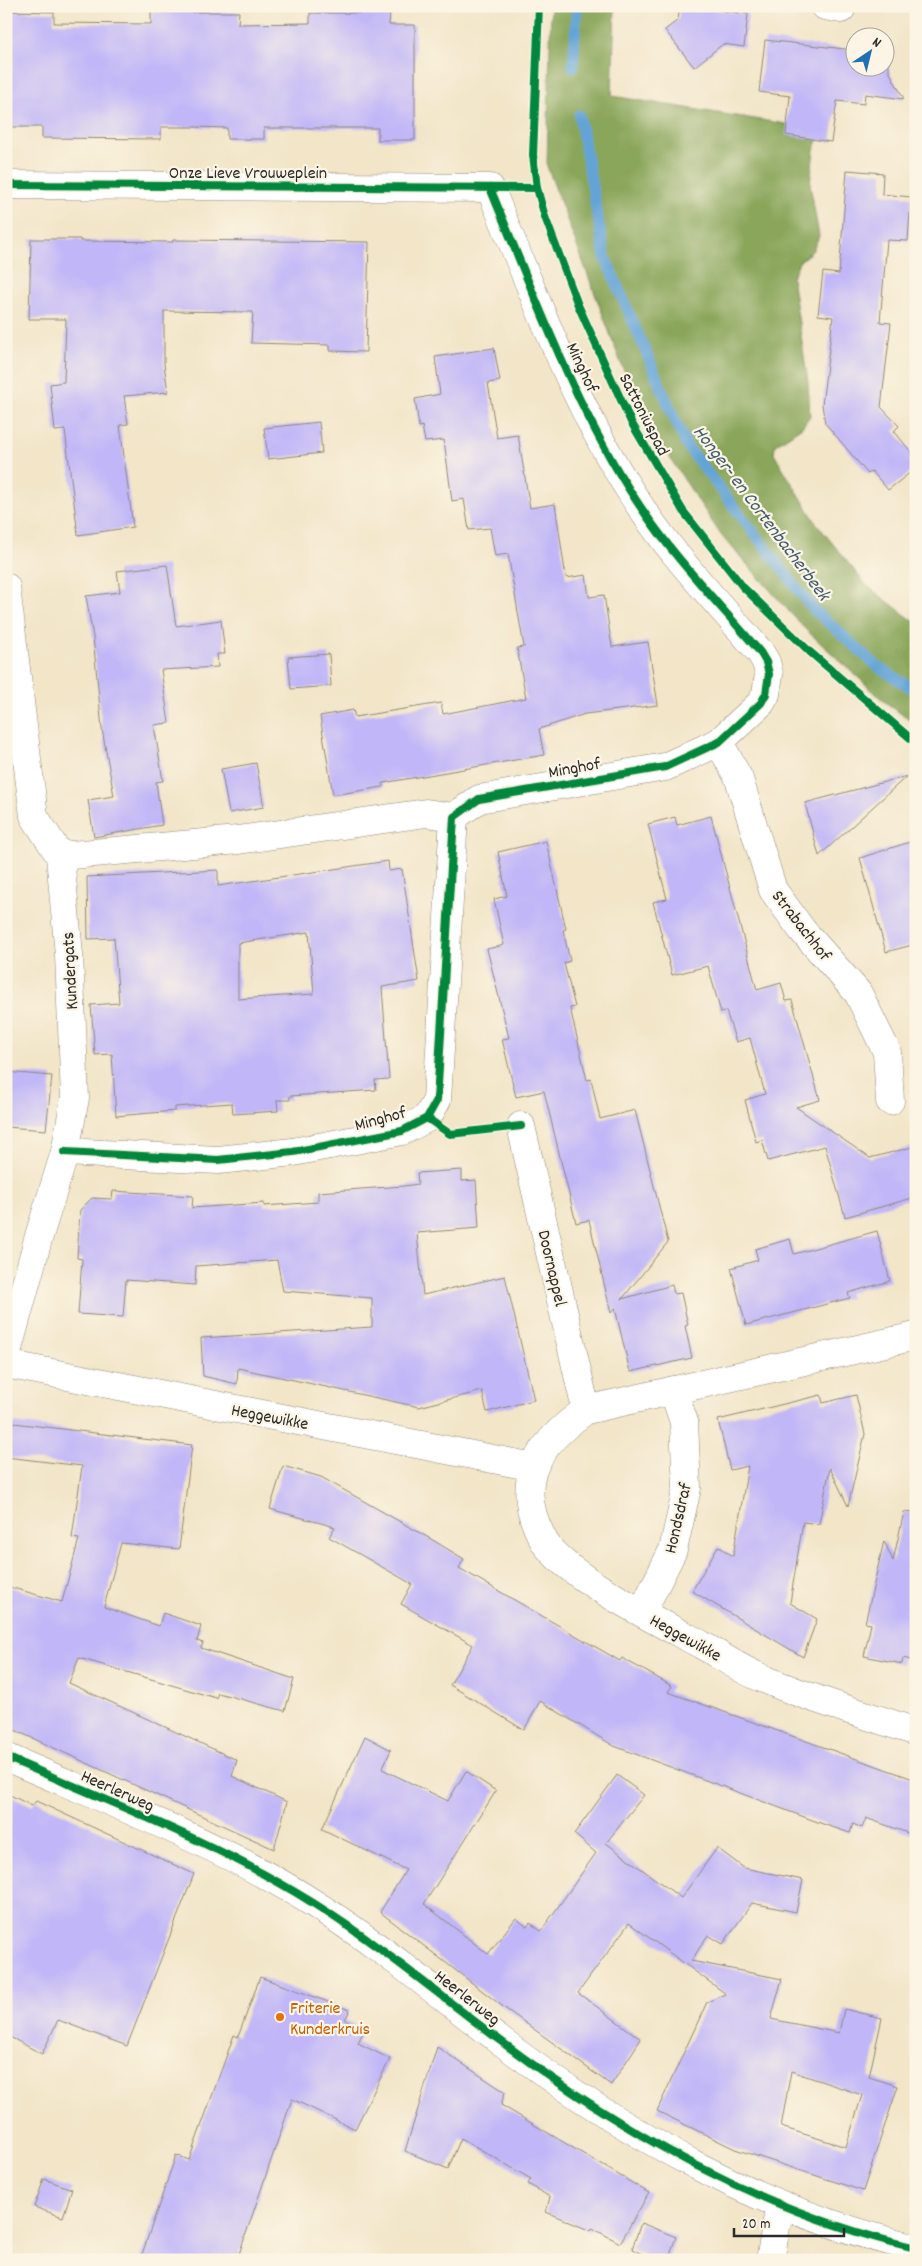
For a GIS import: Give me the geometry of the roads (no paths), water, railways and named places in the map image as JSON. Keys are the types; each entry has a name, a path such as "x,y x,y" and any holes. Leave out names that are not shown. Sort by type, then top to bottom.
{"street":[{"path":"825,6 841,9 841,6"},
{"name":"Onze Lieve Vrouweplein","path":"6,185 490,188"},
{"name":"Minghof","path":"65,1152 218,1160 293,1152 402,1131 427,1118 437,1100 454,817 479,799 665,767 719,742 761,702 769,684 766,662 760,652 662,536 608,453 565,367 490,188"},
{"name":"Kundergats","path":"6,587 34,816 60,856 69,955 75,1098 65,1152 39,1236 6,1356"},
{"name":"Strabachhof","path":"719,742 739,779 773,890 802,930 858,993 887,1052 890,1101"},
{"path":"60,856 238,840 426,813 454,817"},
{"name":"Doornappel","path":"521,1126 586,1410"},
{"name":"Heggewikke","path":"916,1336 586,1410 563,1426 542,1450 534,1467 530,1491 533,1514 545,1543 581,1576 761,1678 916,1732"},
{"name":"Heggewikke","path":"6,1364 534,1467"},
{"name":"Hondsdraf","path":"642,1612 673,1550 687,1488 684,1422 673,1390"},
{"name":"Heerlerweg","path":"6,1757 211,1848 286,1887 376,1947 498,2040 602,2112 686,2161 780,2205 843,2228 916,2248"},
{"path":"770,2260 780,2205"}],"waterway":[{"name":"Honger- en Cortenbacherbeek","path":"573,67 577,6"},
{"name":"Honger- en Cortenbacherbeek","path":"579,115 605,257 686,445 813,609 877,666 916,691"}],"place":[{"name":"Friterie Kunderkruis","path":"280,2017"}]}
